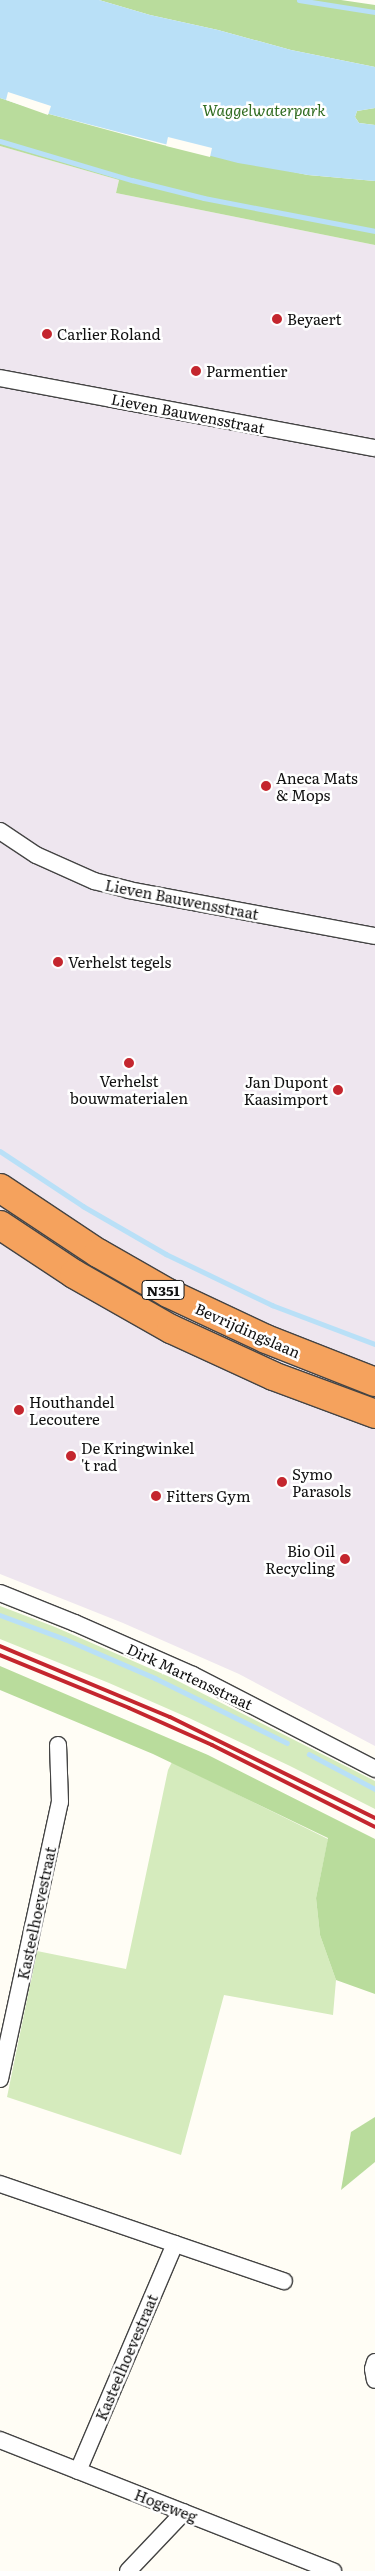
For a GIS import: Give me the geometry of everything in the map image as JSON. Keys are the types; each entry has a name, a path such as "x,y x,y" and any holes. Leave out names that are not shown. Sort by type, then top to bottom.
{"highway":[{"name":"Bevrijdingslaan","path":"0,1188 98,1253 168,1293 216,1317 338,1369 375,1382"},
{"name":"Bevrijdingslaan","path":"0,1224 74,1274 172,1329 273,1376 375,1414"},
{"path":"338,1369 375,1370"}],"street":[{"name":"Lieven Bauwensstraat","path":"0,378 375,448"},
{"name":"Lieven Bauwensstraat","path":"0,831 36,856 94,881 129,890 375,936"},
{"name":"Dirk Martensstraat","path":"0,1594 75,1623 193,1675 375,1769"},
{"name":"Kasteelhoevestraat","path":"0,2079 60,1802 58,1745"},
{"path":"0,2184 284,2281"},
{"name":"Kasteelhoevestraat","path":"78,2470 175,2244"},
{"path":"375,2362 373,2369 375,2380"},
{"name":"Hogeweg","path":"0,2440 333,2571"},
{"path":"128,2571 184,2512"}],"shaded area":[{"path":"0,146 119,180 116,193 375,245 375,1746 239,1674 123,1623 0,1574"}],"green space":[{"path":"99,0 341,0 375,5 375,67 291,50 218,30 150,15"},
{"path":"0,98 49,114 163,145 308,175 375,181 375,245 116,193 119,180 0,146"},
{"path":"375,108 375,125 359,123 355,117 357,111"},
{"path":"0,1606 55,1627 172,1678 375,1781 375,1809 189,1718 0,1639"},
{"path":"0,1666 208,1755 375,1839 375,1994 336,1980 320,1935 316,1898 328,1838 153,1754 0,1690"},
{"path":"172,1762 328,1839 316,1898 320,1935 336,1980 333,2015 224,1995 181,2155 7,2097 37,1951 126,1969 168,1770"},
{"path":"375,2117 375,2162 341,2190 351,2132"}],"water":[{"path":"0,0 99,0 150,15 218,30 291,50 375,67 375,108 357,111 355,117 359,123 375,125 375,181 308,175 238,163 49,114 0,98"}],"pier":[{"path":"8,92 51,106 48,115 6,100"},
{"path":"168,137 212,148 210,157 166,146"}],"waterway":[{"path":"299,0 375,12"},
{"path":"0,141 132,180 204,198 375,231"},
{"path":"0,1151 83,1206 166,1254 272,1305 375,1344"},
{"path":"0,1615 65,1639 155,1678 287,1743"},
{"path":"309,1754 375,1789"}],"railway":[{"path":"0,1646 170,1717 375,1818"},
{"path":"0,1655 129,1708 212,1745 375,1827"}],"place":[{"name":"Beyaert","path":"277,319"},
{"name":"Carlier Roland","path":"47,334"},
{"name":"Parmentier","path":"196,371"},
{"name":"Aneca Mats & Mops","path":"266,786"},
{"name":"Verhelst tegels","path":"58,962"},
{"name":"Verhelst bouwmaterialen","path":"129,1063"},
{"name":"Jan Dupont Kaasimport","path":"338,1090"},
{"name":"Houthandel Lecoutere","path":"19,1410"},
{"name":"De Kringwinkel 't rad","path":"71,1456"},
{"name":"Symo Parasols","path":"282,1482"},
{"name":"Fitters Gym","path":"156,1496"},
{"name":"Bio Oil Recycling","path":"345,1559"}],"park label":[{"name":"Waggelwaterpark","path":"264,110"}]}
